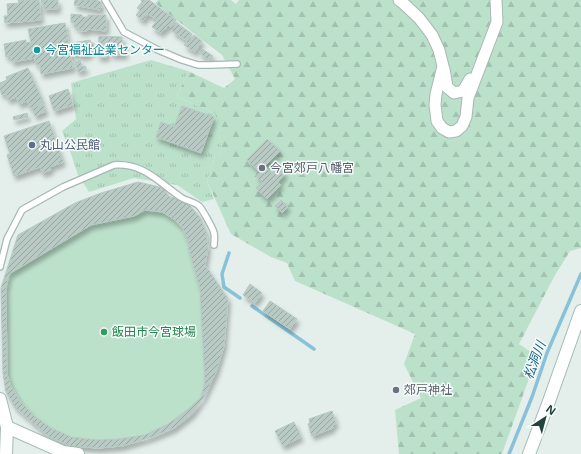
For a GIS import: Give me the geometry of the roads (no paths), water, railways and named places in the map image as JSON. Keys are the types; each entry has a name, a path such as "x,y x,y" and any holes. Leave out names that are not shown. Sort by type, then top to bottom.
{"street":[{"path":"399,0 419,18 432,35 444,66 447,87 454,93 463,91 482,59"},
{"path":"444,66 436,94 435,105 437,121 442,128 449,132 456,132 462,126 466,117 468,98 497,22 496,0"},
{"path":"528,454 548,404 581,311"},
{"path":"0,399 7,427 6,454"},
{"path":"7,427 61,453 78,454"}],"lane":[{"path":"105,0 124,32 158,50 198,65 237,64"},
{"path":"0,267 7,240 22,210 63,187 114,165 143,170 185,200 198,205 214,233 214,245"}],"waterway":[{"path":"229,253 222,274 224,287 240,298"},
{"name":"松洞川","path":"509,454 532,397 547,353 581,274"},
{"path":"252,306 314,349"}],"place":[{"name":"今宮福祉企業センター","path":"37,50"},
{"name":"丸山公民館","path":"32,145"},
{"name":"今宮郊戸八幡宮","path":"262,168"},
{"name":"飯田市今宮球場","path":"104,332"},
{"name":"郊戸神社","path":"396,390"}]}
